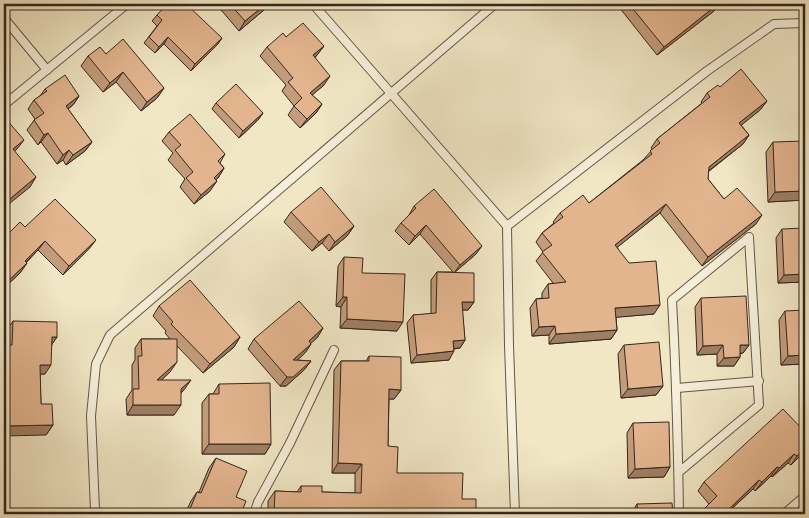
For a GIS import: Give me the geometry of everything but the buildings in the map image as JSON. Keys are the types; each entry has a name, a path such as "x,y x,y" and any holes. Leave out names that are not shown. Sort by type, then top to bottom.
{"lane":[{"path":"4,105 127,4"},
{"path":"313,4 507,226 515,514"},
{"path":"100,514 95,510 91,416 96,364 110,334 495,4"},
{"path":"4,18 47,70"},
{"path":"507,226 707,71 774,24 805,23"},
{"path":"678,472 759,405 749,237 672,300 677,388 678,472 679,514"},
{"path":"254,514 258,502 290,444 334,350"},
{"path":"677,388 759,382"},
{"path":"784,514 805,496"}]}
